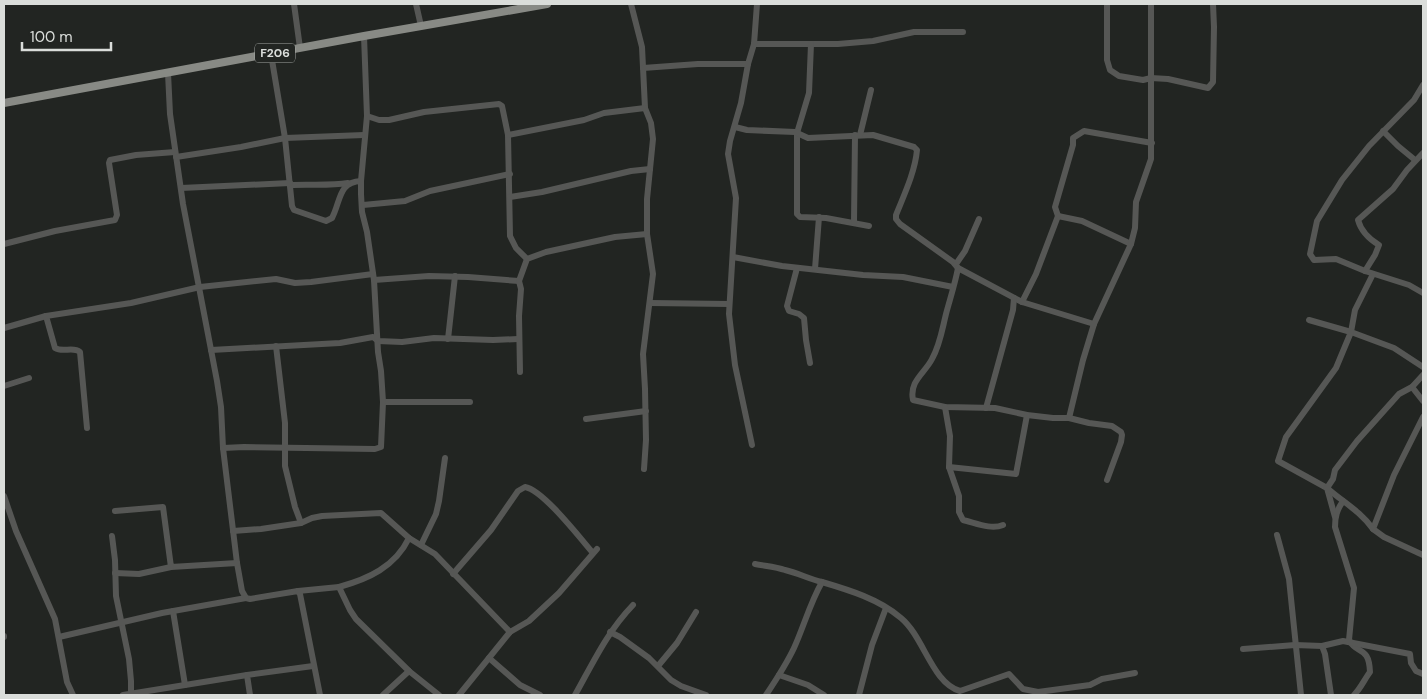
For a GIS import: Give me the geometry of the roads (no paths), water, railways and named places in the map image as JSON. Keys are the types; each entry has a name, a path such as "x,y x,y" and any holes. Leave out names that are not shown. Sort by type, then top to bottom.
{"main road":[{"name":"F206","path":"4,104 364,36 547,4"}],"street":[{"path":"294,4 300,48"},
{"path":"416,4 421,26"},
{"path":"631,4 638,26 645,108 651,123 653,139 647,199 647,234 653,274 642,354 646,411 644,469"},
{"path":"752,445 736,365 729,304 736,198 728,154 754,44 757,4"},
{"path":"1107,4 1107,60 1110,70 1119,76 1143,80 1150,78 1177,81 1208,88 1212,82 1213,4"},
{"path":"1069,418 1094,324 1131,244 1135,228 1136,202 1151,160 1150,4"},
{"path":"754,44 864,42 914,32 963,32"},
{"path":"223,448 244,446 379,448 381,445 383,402 374,277 362,212 361,180 367,116 364,36"},
{"path":"811,44 809,93 798,133 797,214 800,217 820,217 869,226"},
{"path":"271,54 294,210 326,220 332,218 344,188 348,183"},
{"path":"643,68 698,64 748,64"},
{"path":"168,73 170,114 175,154 221,407 223,448 237,563 242,591 246,598"},
{"path":"1143,80 1151,86"},
{"path":"1423,85 1414,100 1354,163 1326,204 1317,221 1310,254 1314,260 1336,260 1409,285 1423,293"},
{"path":"854,222 858,135 871,90"},
{"path":"367,116 384,120 424,112 498,104 503,107 508,135 510,236 516,248 527,260"},
{"path":"508,135 584,120 604,113 645,108"},
{"path":"734,127 747,130 798,133 804,137 814,138 873,135 916,148 917,153 896,216 900,224 957,266 1014,298 1094,324"},
{"path":"1022,302 1036,274 1058,216 1055,207 1073,145 1072,138 1084,131 1152,143"},
{"path":"1383,131 1415,160"},
{"path":"4,244 55,231 115,220 117,215 110,160 136,155 175,154 241,147 284,138 364,135"},
{"path":"1365,271 1375,256 1379,245 1360,228 1358,220 1393,189 1415,160 1423,153"},
{"path":"510,197 542,192 631,171 650,169"},
{"path":"363,205 405,201 430,191 510,174"},
{"path":"181,188 348,183 361,180"},
{"path":"1058,216 1082,221 1131,244"},
{"path":"815,269 820,217"},
{"path":"979,219 957,266 939,345 929,367 923,370 916,381 912,394 913,400 945,406 986,408 1027,415 1069,418 1112,426 1121,432 1121,442 1107,480"},
{"path":"520,372 518,339 521,289 519,281 527,260 546,252 608,239 647,234"},
{"path":"733,257 797,268 863,276 903,277 953,287"},
{"path":"797,268 787,306 789,311 799,314 804,318 810,363"},
{"path":"1373,274 1356,310 1351,332 1336,368 1286,437 1278,461 1327,488 1364,517 1373,529 1384,537 1423,554"},
{"path":"4,328 46,316 131,304 200,287 276,279 311,282 374,277 455,276 519,281"},
{"path":"448,339 455,276"},
{"path":"986,408 1013,310 1014,298"},
{"path":"650,303 729,304"},
{"path":"46,316 55,348 63,350 75,349 80,352 87,428"},
{"path":"1309,320 1351,332 1394,348 1423,367"},
{"path":"211,350 340,343 373,338 378,341 402,342 434,338 518,339"},
{"path":"276,346 285,423 285,466 301,523"},
{"path":"1351,644 1349,640 1354,588 1335,527 1335,517 1327,488 1336,470 1357,441 1399,394 1412,386 1423,375"},
{"path":"4,386 29,378"},
{"path":"1412,386 1423,401"},
{"path":"383,402 470,402"},
{"path":"945,406 950,436 949,467 959,496 959,512 963,520 984,526 998,527 1003,525"},
{"path":"586,419 646,411"},
{"path":"949,467 1016,474 1027,415"},
{"path":"1373,529 1394,475 1423,417"},
{"path":"421,545 438,508 445,458"},
{"path":"454,574 486,536 518,491 525,487 533,490 550,505 595,551 559,593 529,621 510,632 459,695"},
{"path":"4,496 16,531 52,609 67,682 74,695"},
{"path":"1335,517 1343,501"},
{"path":"115,511 160,506 164,508 172,567"},
{"path":"233,531 301,523 322,516 380,513 409,538 435,554 510,632"},
{"path":"1278,535 1289,579 1301,695"},
{"path":"112,536 116,596 129,659 131,694"},
{"path":"59,637 173,611 246,598 339,587 360,581 383,569 399,555 409,538"},
{"path":"115,573 139,574 172,567 237,563"},
{"path":"755,564 785,570 843,588 886,608 903,620 912,630 944,682 961,693 1009,674 1024,692 1038,692 1090,685 1102,679 1135,673"},
{"path":"766,695 794,648 814,597 822,582"},
{"path":"339,587 356,619 409,670 439,695"},
{"path":"298,591 302,598 313,666 320,695"},
{"path":"575,695 610,632 619,619 633,605"},
{"path":"859,695 872,645 886,608"},
{"path":"173,611 185,685"},
{"path":"658,666 676,644 696,612"},
{"path":"610,632 640,651 681,686 706,695"},
{"path":"1242,649 1295,645 1322,646 1343,641 1351,644 1363,650 1370,661 1370,672 1354,695"},
{"path":"1351,644 1410,654 1411,663 1416,671 1423,674"},
{"path":"1322,646 1326,654 1331,695"},
{"path":"489,658 520,685 540,695"},
{"path":"123,695 313,666"},
{"path":"383,695 409,670"},
{"path":"247,675 250,695"},
{"path":"779,675 808,686 824,695"}]}
